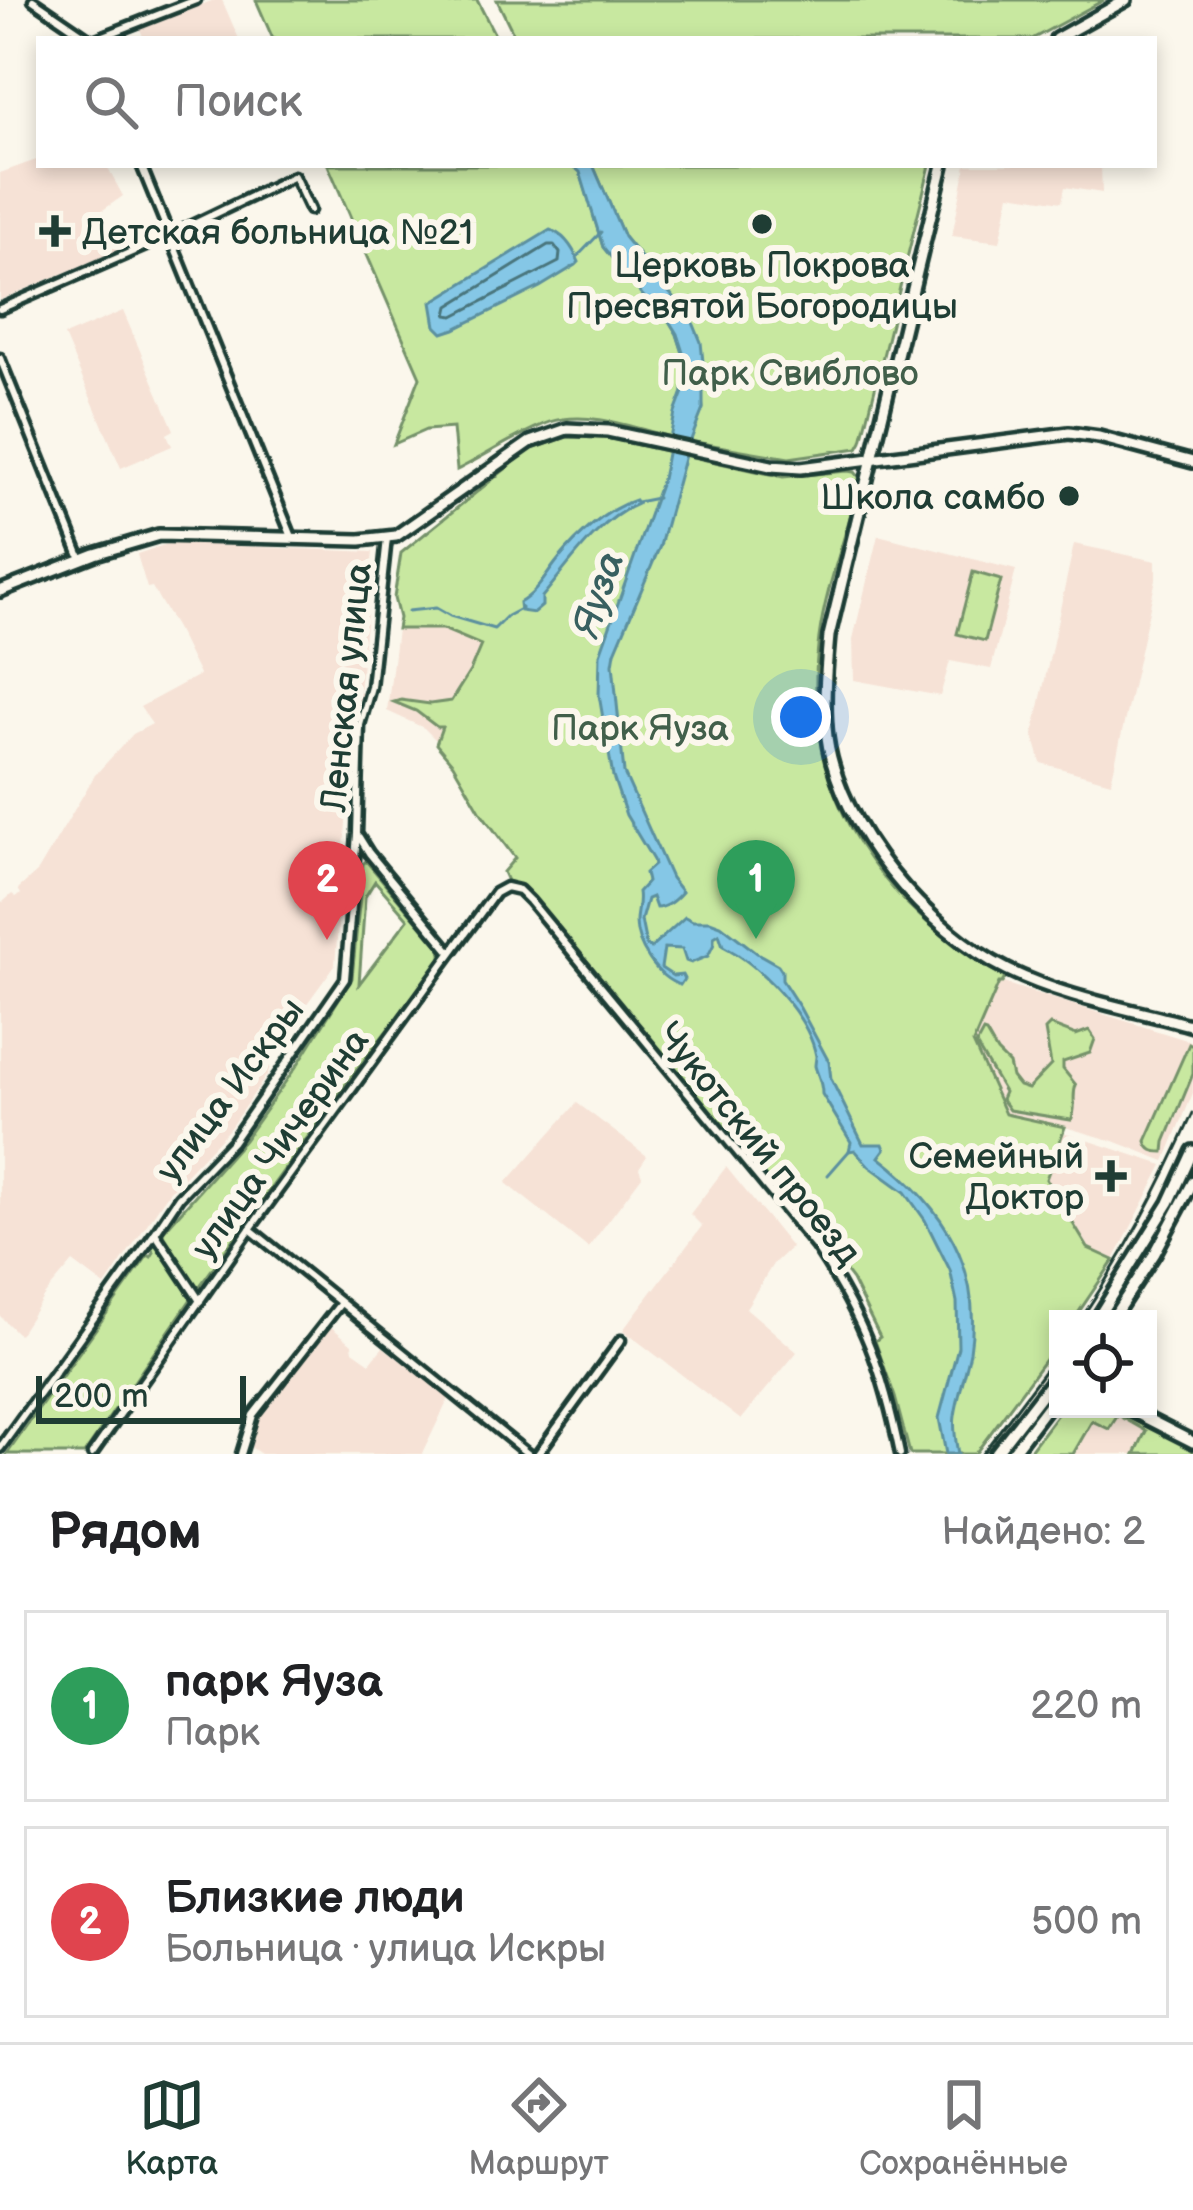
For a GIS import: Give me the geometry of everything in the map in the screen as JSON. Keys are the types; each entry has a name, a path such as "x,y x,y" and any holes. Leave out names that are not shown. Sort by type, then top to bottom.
{"main road":[{"path":"1061,36 1126,0"},
{"path":"942,168 835,608 826,675 827,740 848,807 876,854 907,892 989,959 1046,985 1193,1026"},
{"path":"0,591 159,535 387,538 405,531 530,442 567,429 589,429 786,467 1070,433 1193,462"},
{"path":"1102,1310 1140,1254 1193,1151"},
{"path":"1118,1310 1193,1182"},
{"path":"995,1454 1049,1385"},
{"path":"1011,1454 1049,1404"},
{"path":"1146,1418 1193,1442"}],"street":[{"path":"32,0 88,36"},
{"path":"101,36 196,0"},
{"path":"142,168 292,537"},
{"path":"0,309 294,176 310,210"},
{"path":"0,358 81,559"},
{"name":"Ленская улица","path":"387,538 371,687 361,725 357,834 451,952"},
{"name":"улица Искры","path":"0,1448 179,1197 232,1142 345,979 357,834"},
{"name":"улица Чичерина","path":"92,1454 451,952 500,889 512,887 524,894"},
{"name":"Чукотский проезд","path":"524,894 838,1279 870,1343 901,1454"},
{"path":"250,1229 528,1454"},
{"name":"улица Искры","path":"155,1233 200,1301"},
{"path":"241,1454 253,1414 340,1304"},
{"path":"538,1454 621,1340"}],"shaded area":[{"path":"222,0 238,36 143,36 140,29"},
{"name":"Детская больница №21","path":"36,160 36,168 108,168 123,196 100,212 118,250 0,300 0,173"},
{"path":"965,168 1101,168 1102,193 1065,187 1062,202 1010,194 1000,242 952,236"},
{"path":"123,311 174,430 167,434 172,446 121,468 64,336"},
{"path":"878,535 1016,570 991,669 950,661 940,696 854,680 853,639"},
{"path":"170,543 373,552 362,693 352,715 345,784 335,965 279,1042 267,1075 229,1129 169,1192 105,1286 73,1262 19,1335 0,1316 0,900 21,894 18,889 38,871 95,775 133,734 152,724 140,707 199,675 152,587 147,588 137,554"},
{"path":"1074,544 1156,561 1111,782 1041,763 1033,735"},
{"path":"397,629 443,629 481,645 450,704 438,742 424,728 387,711"},
{"path":"1000,982 1193,1042 1193,1093 1165,1161 1114,1141 1005,1114 973,1042"},
{"path":"577,1103 647,1156 639,1168 642,1176 588,1248 506,1183"},
{"path":"1063,1132 1163,1165 1114,1260 1088,1248 1046,1179"},
{"path":"726,1167 791,1247 773,1264 746,1308 797,1352 741,1420 623,1330 702,1226 690,1214"},
{"path":"329,1325 370,1363 383,1347 449,1398 422,1454 261,1454 246,1444 260,1412"},
{"path":"1123,1418 1147,1431 1135,1454 1073,1454 1093,1420"}],"green space":[{"path":"256,0 447,0 450,4 477,0 495,36 272,36"},
{"path":"497,0 1104,0 1038,36 515,36"},
{"path":"329,168 576,168 603,247 648,302 666,316 685,359 683,392 671,437 611,422 565,419 527,432 457,470 453,428 426,430 394,444 420,377"},
{"name":"Парк Свиблово","path":"594,168 929,168 858,448 789,458 689,441 703,408 692,320 624,237"},
{"name":"Парк Яуза","path":"567,437 607,438 783,477 847,471 860,478 819,638 816,694 821,746 835,794 856,838 884,878 919,915 1005,978 973,1043 1005,1114 1065,1127 1046,1179 1088,1248 1114,1260 1080,1310 1049,1310 1049,1354 975,1454 910,1454 875,1341 880,1337 852,1280 523,887 507,881 503,872 515,858 436,744 442,727 394,702 451,701 481,645 443,629 397,629 394,598 401,553 529,450"},
{"path":"973,572 1001,580 985,641 957,634"},
{"path":"366,861 441,949 441,960 197,1290 161,1234 244,1140 352,978","holes":["375,881 408,919 359,984 365,897"]},
{"path":"1050,1025 1076,1035 1089,1030 1095,1039 1090,1053 1063,1062 1076,1085 1071,1120 1009,1110 1001,1099 1004,1092 976,1045 986,1033 1009,1064 1012,1077 1028,1089 1051,1065 1045,1030"},
{"path":"1189,1044 1193,1046 1193,1074 1164,1152 1155,1151 1146,1141"},
{"path":"154,1243 160,1244 191,1299 84,1454 7,1454 148,1255 151,1257"},
{"path":"1054,1418 1116,1418 1109,1429 1092,1421 1073,1454 1027,1454"},
{"path":"1123,1418 1133,1418 1193,1447 1193,1454 1135,1454 1146,1431"}],"water":[{"path":"575,168 594,168 624,237 692,320 703,362 703,409 660,546 613,664 624,773 671,878 682,892 660,908 652,897 647,899 641,920 646,945 651,948 685,917 721,925 778,965 829,1062 831,1079 863,1144 883,1144 879,1157 940,1219 954,1242 970,1293 970,1352 954,1421 958,1454 946,1454 939,1418 958,1347 957,1302 950,1270 925,1220 905,1192 855,1150 849,1151 851,1142 822,1094 811,1040 792,1007 766,978 723,946 719,934 708,956 691,963 682,949 664,948 661,968 673,976 682,975 680,985 656,968 640,941 638,892 647,882 645,873 654,865 626,815 613,777 599,695 600,654 662,479 683,392 685,359 666,316 648,302 603,247"},
{"path":"550,230 571,247 579,262 576,265 455,329 443,333 436,326 432,302"},
{"path":"635,500 637,504 609,521 585,545 542,597 542,606 534,613 520,611 519,603 583,533"}],"waterway":[{"path":"577,257 601,232"},
{"path":"637,502 657,498"},
{"path":"408,611 436,608 494,629 522,608"},
{"path":"828,1175 849,1151"}],"tram line":[{"path":"1087,1310 1141,1219 1193,1113"},
{"path":"982,1454 1049,1365"}],"place":[{"name":"Церковь Покрова Пресвятой Богородицы","path":"762,224"},
{"name":"Детская больница №21","path":"55,231"},
{"name":"Школа самбо","path":"1069,496"},
{"name":"парк Яуза","path":"756,939"},
{"name":"Близкие люди","path":"327,940"},
{"name":"Семейный Доктор","path":"1111,1176"}],"water label":[{"name":"Яуза","path":"597,594"}]}
